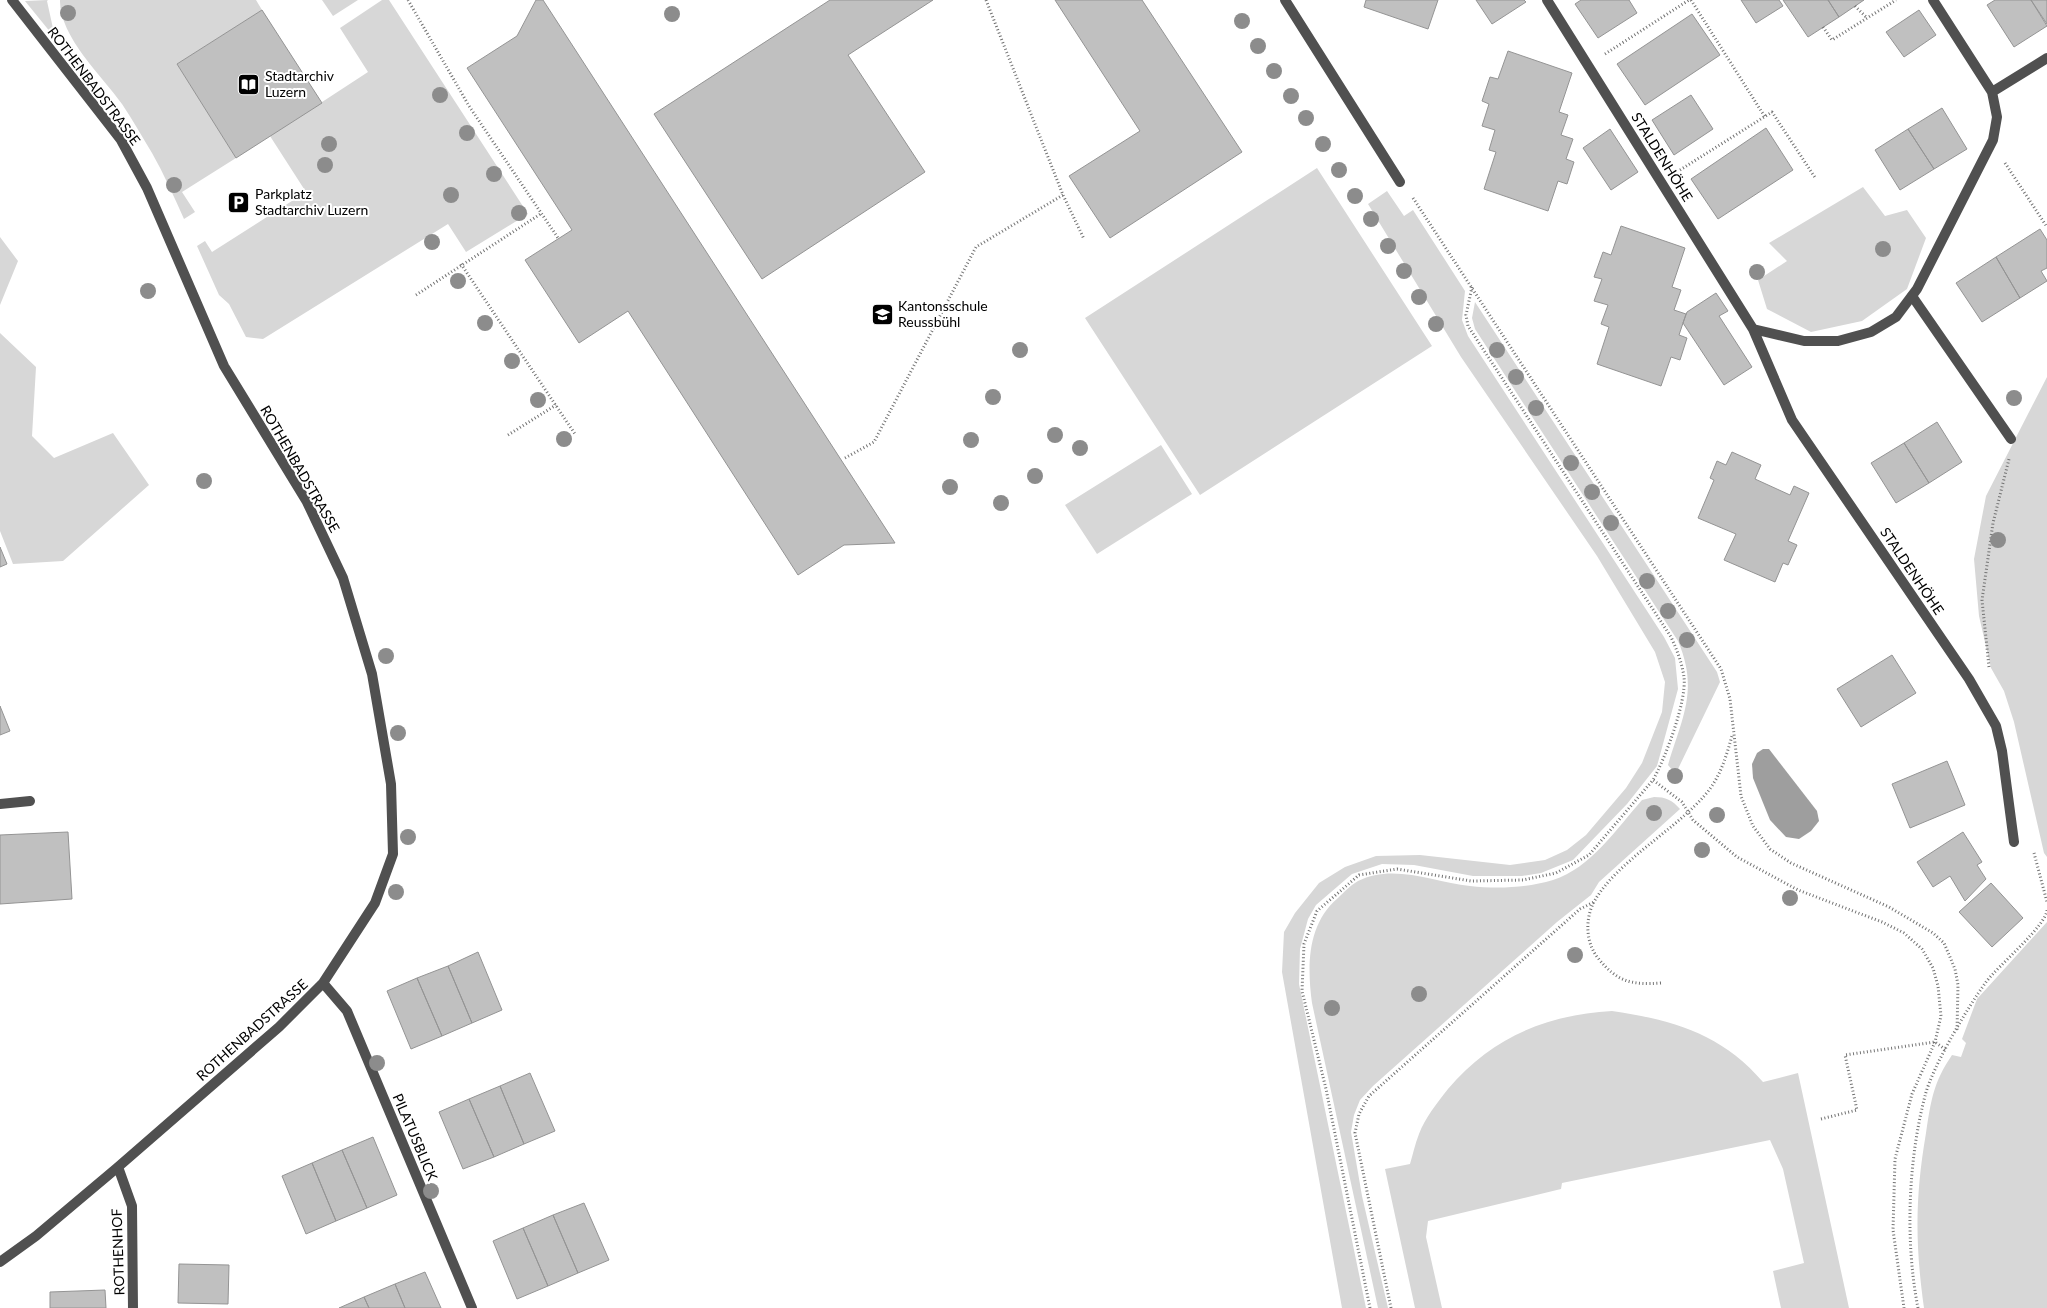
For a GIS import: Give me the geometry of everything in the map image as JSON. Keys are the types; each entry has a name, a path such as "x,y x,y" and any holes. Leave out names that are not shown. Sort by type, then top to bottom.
{"street":[{"name":"ROTHENBADSTRASSE","path":"0,1262 36,1236 118,1167 279,1027 323,983 376,903 393,854 391,784 372,674 344,578 307,502 224,366 147,188 121,140 12,0"},
{"path":"1284,0 1400,182"},
{"name":"STALDENHÖHE","path":"1547,0 1753,329 1792,420 1969,679 1996,726 2002,751 2014,842"},
{"path":"1753,329 1804,341 1838,341 1871,332 1896,317 1912,296 1992,142 1997,116 1992,92 1933,0"},
{"path":"1992,92 2047,58"},
{"path":"1912,296 2011,439"},
{"path":"0,804 30,801"},
{"name":"PILATUSBLICK","path":"323,983 347,1011 472,1308"},
{"name":"ROTHENHOF","path":"118,1167 132,1206 134,1308"}],"path":[{"path":"408,0 469,106 558,238"},
{"path":"986,0 1063,195 1084,239"},
{"path":"1588,65 1690,0 1765,117"},
{"path":"1823,27 1832,40 1896,0"},
{"path":"1855,6 1867,18"},
{"path":"1662,182 1772,112 1816,179"},
{"path":"1992,142 2047,227"},
{"path":"1400,182 1472,287 1712,651 1721,669 1730,699 1732,733 1741,796 1753,826 1770,849 1791,863 1889,907 1933,933 1944,943 1956,969 1958,985 1957,1031"},
{"path":"846,458 874,442 976,247 1063,195"},
{"path":"416,295 542,213"},
{"path":"462,264 575,434"},
{"path":"1370,1308 1326,1088 1302,991 1304,944 1317,911 1359,875 1398,869 1471,881 1523,880 1556,873 1589,855 1653,780 1662,764 1684,692 1681,660 1671,637 1468,326 1466,315 1472,287"},
{"path":"508,434 556,405"},
{"path":"1990,670 1982,600 1992,523 2009,458 2011,439"},
{"path":"1661,983 1629,982 1609,973 1593,952 1588,935 1588,920 1594,902 1608,883 1706,794 1724,766 1732,733"},
{"path":"1653,780 1682,802 1693,820 1737,858 1798,890 1882,922 1904,933 1922,949 1932,968 1938,986 1941,1016 1935,1042 1912,1094 1895,1159 1893,1230 1904,1308"},
{"path":"1391,1308 1355,1132 1359,1114 1369,1096 1580,909 1594,902"},
{"path":"1918,1308 1910,1264 1909,1238 1913,1177 1925,1094 1946,1050 1987,982 2038,926 2047,915 2047,910"},
{"path":"1821,1118 1857,1110 1845,1055 1935,1042 1946,1050"}],"shaded area":[{"path":"48,0 54,33 51,33 25,1"},
{"path":"60,0 256,0 262,10 177,64 236,158 182,192 195,212 184,219 156,161 130,116 83,55 66,28"},
{"path":"322,0 358,0 333,16"},
{"path":"382,0 389,0 528,214 466,252 448,224 263,339 246,337 229,304 219,295 197,246 205,241 212,252 306,192 270,136 368,72 340,28"},
{"path":"1317,168 1432,346 1200,495 1085,318"},
{"path":"1863,187 1885,216 1907,210 1926,238 1907,289 1862,321 1811,332 1767,309 1758,280 1787,261 1769,243"},
{"path":"1387,191 1404,216 1413,210 1465,291 1462,320 1468,336 1664,637 1675,658 1678,689 1657,766 1627,804 1573,860 1541,873 1522,876 1473,876 1414,865 1382,864 1352,874 1316,905 1308,919 1300,949 1299,984 1366,1308 1342,1308 1282,972 1284,932 1295,913 1319,883 1345,867 1376,856 1420,855 1510,865 1545,860 1567,850 1586,835 1626,788 1642,763 1662,712 1665,682 1655,652 1597,556 1461,357 1368,204"},
{"path":"0,237 18,261 0,305"},
{"path":"1475,302 1717,672 1720,682 1678,769 1673,771 1668,765 1683,718 1688,689 1684,658 1678,641 1475,329 1472,318"},
{"path":"0,333 36,367 32,436 54,458 113,433 149,485 63,561 13,564 0,531"},
{"path":"2047,377 2047,857 2044,853 2014,722 2004,691 1991,668 1979,616 1974,559 1986,496"},
{"path":"1161,445 1192,494 1097,554 1065,505"},
{"path":"1763,749 1769,749 1817,811 1819,821 1811,831 1799,839 1786,837 1770,820 1753,778 1752,764 1757,753"},
{"path":"1654,797 1668,800 1680,809 1599,882 1591,895 1557,922 1373,1086 1360,1100 1354,1115 1351,1132 1362,1196 1388,1308 1378,1308 1312,1003 1310,989 1311,946 1320,920 1328,908 1348,889 1358,881 1371,876 1385,874 1414,875 1456,884 1491,887 1522,886 1553,880 1567,874 1591,857 1642,800"},
{"path":"2047,922 2047,1308 1924,1308 1919,1263 1918,1200 1922,1156 1934,1092 1941,1074 1952,1055 1961,1057 1966,1043 1962,1039 1977,999"},
{"path":"1612,1011 1675,1024 1713,1040 1747,1065 1763,1082 1798,1073 1849,1308 1781,1308 1773,1271 1804,1263 1783,1169 1770,1140 1562,1183 1561,1189 1428,1221 1426,1237 1442,1308 1415,1308 1385,1169 1410,1164 1419,1134 1432,1111 1448,1089 1482,1056 1521,1032 1542,1024 1587,1013"}],"building":[{"path":"536,0 543,0 895,543 844,545 798,575 628,311 579,343 525,260 572,230 467,68 517,36"},
{"path":"830,0 933,0 848,55 925,172 762,279 654,114"},
{"path":"1055,0 1142,0 1242,152 1110,238 1069,176 1140,131"},
{"path":"1366,0 1438,0 1428,29 1364,7"},
{"path":"1476,0 1524,0 1526,2 1492,24"},
{"path":"1581,0 1629,0 1637,13 1598,38 1575,4"},
{"path":"1741,0 1779,0 1783,6 1756,23"},
{"path":"1783,0 1828,0 1839,17 1808,37"},
{"path":"1828,0 1864,0 1839,17"},
{"path":"1995,0 2031,0 2047,26 2014,47 1987,5"},
{"path":"2031,0 2047,0 2047,24"},
{"name":"Stadtarchiv Luzern","path":"262,10 322,103 236,158 177,64"},
{"path":"1919,10 1936,35 1904,57 1886,32"},
{"path":"1692,14 1720,55 1645,105 1617,64"},
{"path":"1508,51 1572,73 1559,112 1568,115 1561,135 1573,139 1566,159 1574,162 1567,184 1558,181 1548,211 1484,189 1496,152 1489,150 1495,130 1482,126 1489,104 1482,101 1490,77 1498,79"},
{"path":"1691,95 1713,129 1674,155 1652,120"},
{"path":"1942,108 1967,149 1934,169 1908,129"},
{"path":"1766,128 1793,170 1718,219 1691,179"},
{"path":"1610,129 1638,172 1611,190 1583,148"},
{"path":"1908,129 1934,169 1900,190 1875,150"},
{"path":"1621,226 1685,248 1672,287 1681,290 1674,310 1686,314 1679,335 1687,338 1680,360 1671,357 1661,386 1597,364 1609,327 1601,324 1608,305 1594,301 1602,279 1594,277 1603,252 1611,255"},
{"path":"2040,229 2047,240 2047,268 2041,271 2047,281 2020,298 1996,257"},
{"path":"1996,257 2020,298 1982,322 1956,283"},
{"path":"1716,293 1728,311 1719,316 1752,367 1724,385 1683,323 1687,312"},
{"path":"1937,422 1962,462 1929,483 1904,443"},
{"path":"1904,443 1929,483 1896,503 1871,463"},
{"path":"1732,452 1761,465 1755,479 1790,495 1794,486 1809,493 1788,541 1797,545 1788,565 1783,563 1775,582 1724,560 1736,534 1698,518 1714,480 1710,478 1717,461 1726,465"},
{"path":"0,547 7,564 0,567"},
{"path":"1892,655 1916,693 1861,727 1837,689"},
{"path":"0,706 10,731 0,735"},
{"path":"1947,761 1965,805 1910,828 1892,784"},
{"path":"68,832 72,899 0,904 0,835"},
{"path":"1963,832 1982,862 1977,865 1986,879 1965,901 1950,876 1933,887 1917,862"},
{"path":"1991,883 2023,918 1992,947 1959,912"},
{"path":"478,952 502,1010 472,1023 448,966"},
{"path":"448,966 472,1023 442,1036 417,978"},
{"path":"417,978 442,1036 411,1049 387,991"},
{"path":"530,1073 555,1131 524,1144 500,1086"},
{"path":"500,1086 524,1144 494,1157 469,1099"},
{"path":"469,1099 494,1157 463,1169 439,1112"},
{"path":"373,1137 397,1195 367,1208 342,1150"},
{"path":"342,1150 367,1208 336,1221 312,1163"},
{"path":"312,1163 336,1221 306,1234 282,1176"},
{"path":"584,1203 609,1260 578,1273 553,1215"},
{"path":"553,1215 578,1273 548,1286 523,1228"},
{"path":"523,1228 548,1286 517,1299 493,1241"},
{"path":"179,1264 229,1265 228,1304 178,1303"},
{"path":"425,1272 441,1308 405,1308 395,1284"},
{"path":"395,1284 405,1308 369,1308 364,1297"},
{"path":"105,1290 106,1308 50,1308 50,1292"},
{"path":"364,1297 369,1308 339,1308"}],"place":[{"name":"Stadtarchiv Luzern","path":"249,84"},
{"name":"Parkplatz Stadtarchiv Luzern","path":"239,202"},
{"name":"Kantonsschule Reussbühl","path":"882,314"}]}
